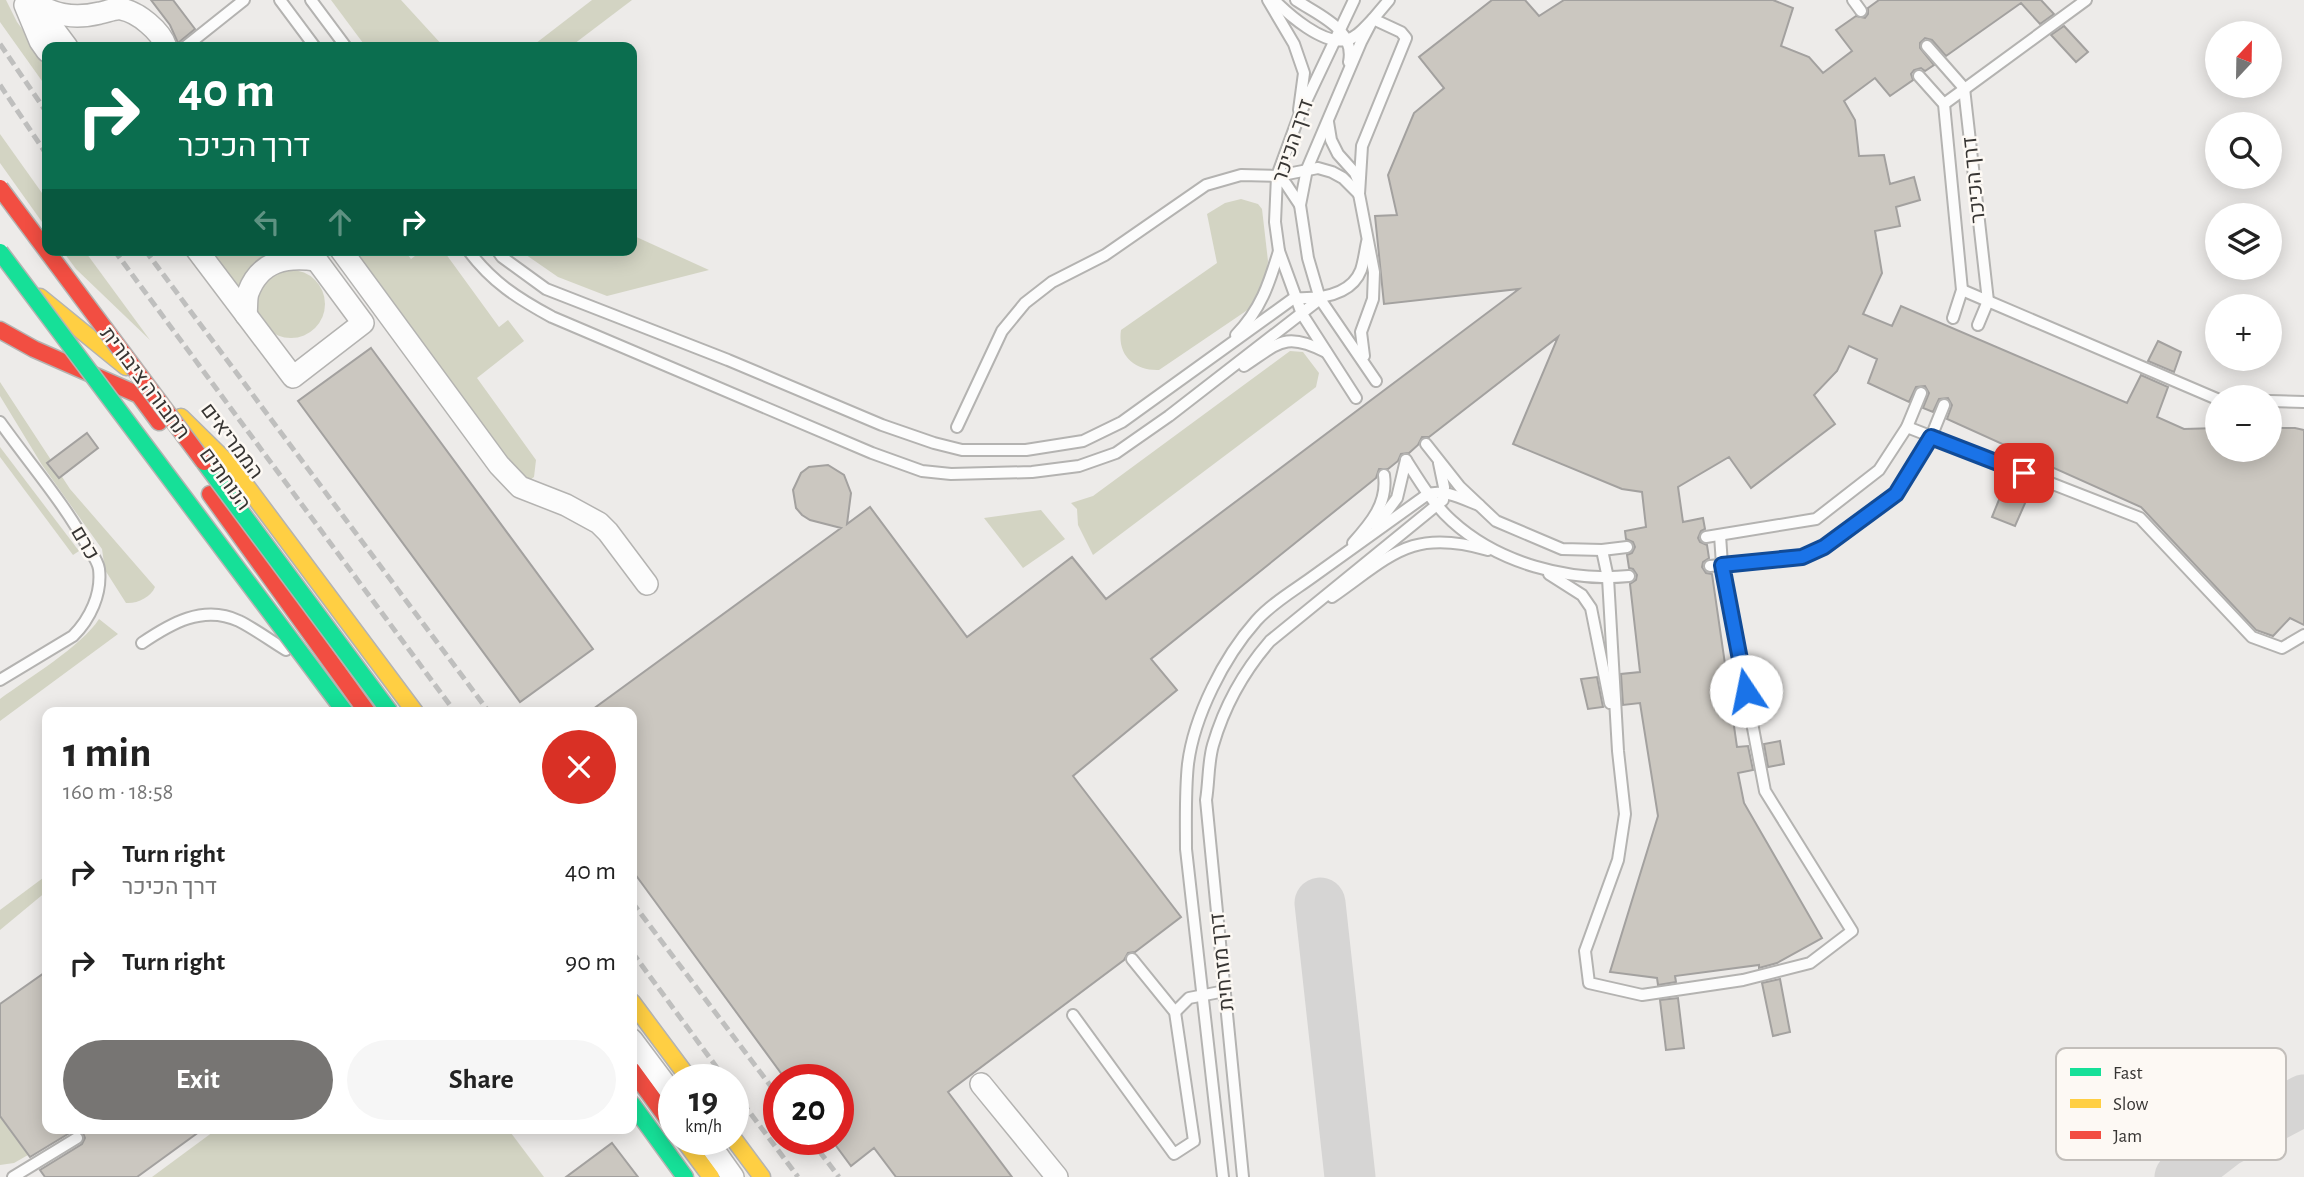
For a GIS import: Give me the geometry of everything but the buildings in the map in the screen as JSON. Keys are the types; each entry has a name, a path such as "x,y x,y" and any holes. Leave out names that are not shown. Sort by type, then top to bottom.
{"street":[{"path":"29,1 58,42"},
{"path":"29,1 50,12 81,17 120,9 142,19 164,42"},
{"name":"תחבורה ציבורית","path":"0,188 42,244"},
{"name":"הממריאים","path":"0,215 99,314 179,406 402,707"},
{"path":"0,252 341,707"},
{"name":"תחבורה ציבורית","path":"51,256 386,707"},
{"path":"202,256 293,377 363,323 314,256"},
{"path":"246,315 248,293 261,272 282,259 305,256"},
{"path":"345,256 499,465 520,487 566,505 599,523 647,584"},
{"path":"0,265 107,350 174,409 233,468 411,707"},
{"name":"הנוחתים","path":"0,330 34,349 139,395 363,707"},
{"path":"637,1009 678,1064"},
{"path":"637,1024 667,1064"},
{"path":"637,1047 658,1075"},
{"path":"637,1077 658,1105"},
{"path":"981,1084 1057,1177"},
{"path":"637,1111 685,1177"},
{"path":"695,1155 711,1177"},
{"path":"717,1155 733,1177"},
{"path":"735,1155 751,1177"},
{"path":"746,1155 762,1177"}],"lane":[{"path":"191,42 244,0"},
{"path":"280,0 312,42"},
{"path":"311,0 342,42"},
{"path":"1268,0 1294,44 1304,73 1299,116"},
{"path":"1275,0 1297,21 1334,41 1355,36 1373,19 1401,32 1406,38 1363,146 1359,194"},
{"path":"1296,0 1340,28 1349,45 1350,58 1342,85"},
{"name":"דרך הכיכר","path":"1354,0 1299,116 1277,176 1275,222 1279,251 1301,314 1356,398"},
{"name":"דרך הכיכר","path":"1376,381 1320,299 1308,258 1300,205 1307,169 1342,85 1373,19 1389,0"},
{"path":"1919,76 1944,104 2086,0"},
{"path":"1927,46 1964,88"},
{"name":"דרך הכיכר","path":"1964,88 1987,301 1978,325"},
{"name":"דרך הכיכר","path":"1944,104 1962,290 1953,318"},
{"path":"1328,119 1331,141 1358,180 1374,272 1373,299 1361,332 1366,363"},
{"path":"957,427 1002,331 1025,303 1052,282 1105,254 1206,185 1241,175 1277,176 1318,168 1343,178 1359,194"},
{"path":"1277,176 1300,205"},
{"path":"472,256 483,270 516,298 552,317 872,453 922,471 951,474 1079,466 1116,453 1169,416 1320,299 1352,284 1361,271 1367,243"},
{"path":"1216,355 1256,312 1279,251"},
{"path":"501,256 546,289 728,360 882,425 962,450 1026,450 1083,441 1122,422 1294,298 1320,299"},
{"path":"1962,290 2205,394"},
{"path":"1169,416 1284,341 1307,342 1326,352"},
{"path":"1706,537 1816,519 1879,470 1907,427 1921,393"},
{"path":"2282,401 2304,402"},
{"path":"1716,565 1802,557 1824,547 1896,494 1931,437 1944,405"},
{"name":"כרם","path":"0,422 80,532 99,567 97,595 83,626 73,636 0,680"},
{"path":"1907,427 2140,517 2252,637 2282,648 2304,635"},
{"path":"1426,444 1440,463 1496,521 1562,549 1602,550 1627,547"},
{"path":"1338,558 1379,523 1397,498 1406,460 1428,494 1452,522 1499,553"},
{"path":"1270,640 1443,500 1445,494 1440,463"},
{"path":"1338,558 1361,534 1381,506 1386,488 1384,475"},
{"path":"1223,1177 1186,849 1185,806 1189,762 1199,721 1235,648 1258,619 1428,494 1445,494 1479,505"},
{"path":"1602,550 1608,578 1618,751 1625,814 1618,860 1585,951 1588,983 1642,995 1743,981 1810,963 1852,931 1765,791 1716,565 1720,535"},
{"path":"1270,640 1399,550 1423,542 1465,544 1565,575 1608,578 1629,576"},
{"path":"1531,564 1582,596 1591,608 1618,751"},
{"path":"142,643 169,625 189,617 211,615 237,620 351,690"},
{"name":"דרך מזרחית","path":"1243,1177 1206,800 1213,747 1231,699 1252,661 1270,640"},
{"path":"1073,1014 1174,1154 1194,1141 1175,1012 1132,959"},
{"path":"1175,1012 1189,998 1225,991"},
{"path":"13,1177 77,1138"}],"green space":[{"path":"0,0 6,0 17,22 42,56 42,81 0,22"},
{"path":"331,0 401,0 439,42 362,42"},
{"path":"592,0 632,0 577,42 537,42"},
{"path":"0,134 42,193 42,222 0,163"},
{"path":"1241,199 1258,204 1262,209 1268,261 1265,281 1249,309 1159,370 1135,365 1122,347 1121,330 1217,263 1207,214 1225,203"},
{"path":"637,237 709,270 607,296 558,277 528,256 637,256"},
{"path":"66,256 88,256 150,340 76,269"},
{"path":"211,256 264,256 258,259 238,292"},
{"path":"356,256 409,256 411,259 415,256 447,256 499,327 508,320 524,341 477,378 536,460 534,477 527,482 518,475"},
{"path":"284,270 298,270 310,275 320,285 325,304 320,323 310,333 298,338 284,338 272,333 262,323 257,311 257,297 262,285 272,275"},
{"path":"1290,351 1303,352 1319,373 1316,387 1093,555 1078,525 1077,509 1071,503 1093,496"},
{"path":"0,382 70,489 155,587 147,597 126,603 105,570 102,549 42,465 0,396"},
{"path":"0,447 79,551 73,555 0,457"},
{"path":"1041,510 1065,539 1023,568 984,518"},
{"path":"99,619 118,634 0,721 0,699 67,651"},
{"path":"42,879 42,895 0,930 0,910"},
{"path":"0,1117 28,1155 14,1163 0,1165"},
{"path":"210,1134 512,1134 544,1177 152,1177"}],"taxiway":[{"path":"1320,903 1350,1177"},
{"path":"2286,1110 2304,1100"},
{"path":"2180,1177 2202,1160"}],"railway":[{"path":"0,44 42,106"},
{"path":"0,85 42,148"},
{"path":"118,256 451,707"},
{"path":"149,256 485,707"},
{"path":"637,909 763,1076"},
{"path":"637,959 714,1064"},
{"path":"749,1111 798,1177"},
{"path":"822,1155 839,1177"}],"traffic: fast":[{"path":"0,252 341,707"},
{"path":"204,462 386,707"},
{"path":"637,1111 685,1177"}],"traffic: slow":[{"path":"40,297 126,367"},
{"path":"181,417 233,468 411,707"},
{"path":"637,1009 678,1064"},
{"path":"695,1155 711,1177"},
{"path":"746,1155 762,1177"}],"traffic: jam":[{"path":"0,188 42,244"},
{"path":"51,256 204,462"},
{"path":"0,330 34,349 139,395 159,422"},
{"path":"210,494 363,707"},
{"path":"637,1077 658,1106"}],"route":[{"path":"1746,691 1722,565 1802,557 1824,547 1896,494 1931,437 2024,473"}]}
